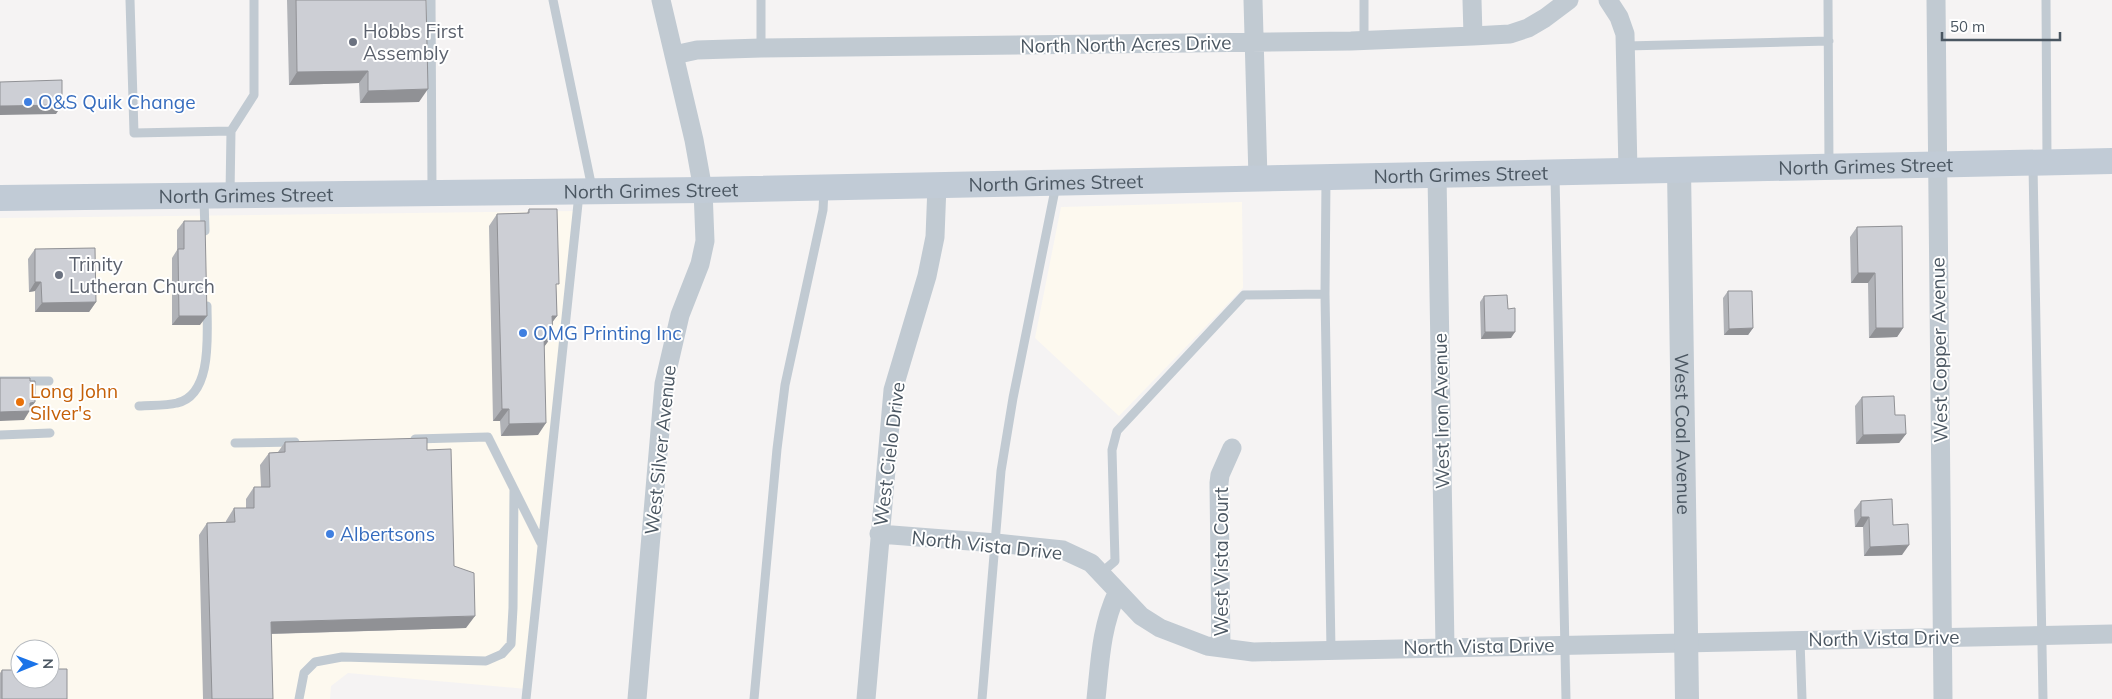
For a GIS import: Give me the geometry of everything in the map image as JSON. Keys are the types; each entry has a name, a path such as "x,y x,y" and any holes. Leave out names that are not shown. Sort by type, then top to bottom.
{"main road":[{"name":"North Grimes Street","path":"0,198 703,190 2112,161"}],"street":[{"name":"West Silver Avenue","path":"637,699 664,384 680,315 700,264 705,241 703,190 694,140 661,0"},
{"path":"1253,0 1258,178"},
{"path":"1472,0 1473,36"},
{"name":"North North Acres Drive","path":"674,55 697,50 761,48 1364,40 1510,34 1528,28 1569,0"},
{"path":"1608,0 1619,17 1625,34 1628,170"},
{"name":"West Copper Avenue","path":"1936,0 1944,699"},
{"name":"West Coal Avenue","path":"1679,169 1686,699"},
{"name":"West Iron Avenue","path":"1437,175 1445,647"},
{"name":"West Cielo Drive","path":"866,699 893,390 927,276 935,237 937,184"},
{"name":"West Vista Court","path":"1221,648 1219,483 1220,475 1232,448"},
{"name":"North Vista Drive","path":"879,534 996,542 1063,550 1091,563 1102,573 1117,593 1141,616 1160,628 1206,646 1253,652 1800,639 2112,634"},
{"path":"1096,699 1103,637 1108,612 1117,593"}],"lane":[{"path":"130,0 134,133 231,132"},
{"path":"205,243 231,132 254,95 254,0"},
{"path":"431,0 432,193"},
{"path":"526,699 541,543 586,191 553,0"},
{"path":"761,0 761,48"},
{"path":"1364,0 1364,40"},
{"path":"1828,0 1829,168"},
{"path":"2043,699 2040,163 2046,0"},
{"path":"1626,46 1829,41"},
{"path":"1554,172 1566,699"},
{"path":"1326,177 1325,294 1331,650"},
{"path":"982,699 1001,471 1057,182"},
{"path":"754,699 776,449 785,385 822,210 824,187"},
{"path":"139,406 179,403 192,394 203,377 207,341 206,292"},
{"path":"1102,573 1115,561 1112,450 1117,431 1244,295 1325,294"},
{"path":"0,382 49,381"},
{"path":"0,435 50,433"},
{"path":"402,439 488,437 541,543"},
{"path":"235,443 305,442"},
{"path":"299,699 304,673 315,662 342,657 486,661 502,654 511,644 514,608 514,489"},
{"path":"1800,639 1802,699"}],"shaded area":[{"path":"1242,202 1243,288 1119,416 1035,338 1061,207"},
{"path":"577,211 527,689 348,673 331,686 330,699 0,699 0,218"}],"building":[{"name":"Hobbs First Assembly","path":"296,0 426,0 428,89 368,91 368,71 297,72"},
{"path":"62,80 62,105 0,106 0,82"},
{"path":"529,209 557,209 559,284 556,284 557,316 552,316 553,335 544,335 546,423 509,424 509,409 502,409 497,214 529,213"},
{"path":"184,221 205,221 207,316 179,316 178,249 184,249"},
{"path":"1902,226 1903,328 1876,328 1875,273 1858,273 1857,227"},
{"name":"Trinity Lutheran Church","path":"95,248 96,302 42,303 41,282 35,282 35,249"},
{"path":"1728,291 1752,291 1753,328 1729,329"},
{"path":"1507,295 1508,309 1515,308 1515,332 1485,332 1484,296"},
{"path":"0,378 30,378 30,381 35,381 35,402 30,403 30,411 0,412"},
{"path":"1894,396 1895,415 1905,415 1906,434 1863,435 1862,397"},
{"path":"427,438 427,450 451,449 454,566 474,573 475,616 271,622 273,699 212,699 207,523 235,522 234,508 254,508 254,487 270,487 269,453 285,452 285,442"},
{"path":"1892,499 1893,525 1908,524 1909,545 1870,547 1869,517 1861,517 1861,501"},
{"path":"60,669 67,669 67,699 2,699 2,670 10,670 10,689 60,689"}],"place":[{"name":"Hobbs First Assembly","path":"353,42"},
{"name":"O&S Quik Change","path":"28,102"},
{"name":"Trinity Lutheran Church","path":"59,275"},
{"name":"OMG Printing Inc","path":"523,333"},
{"name":"Long John Silver's","path":"20,402"},
{"name":"Albertsons","path":"330,534"}]}
